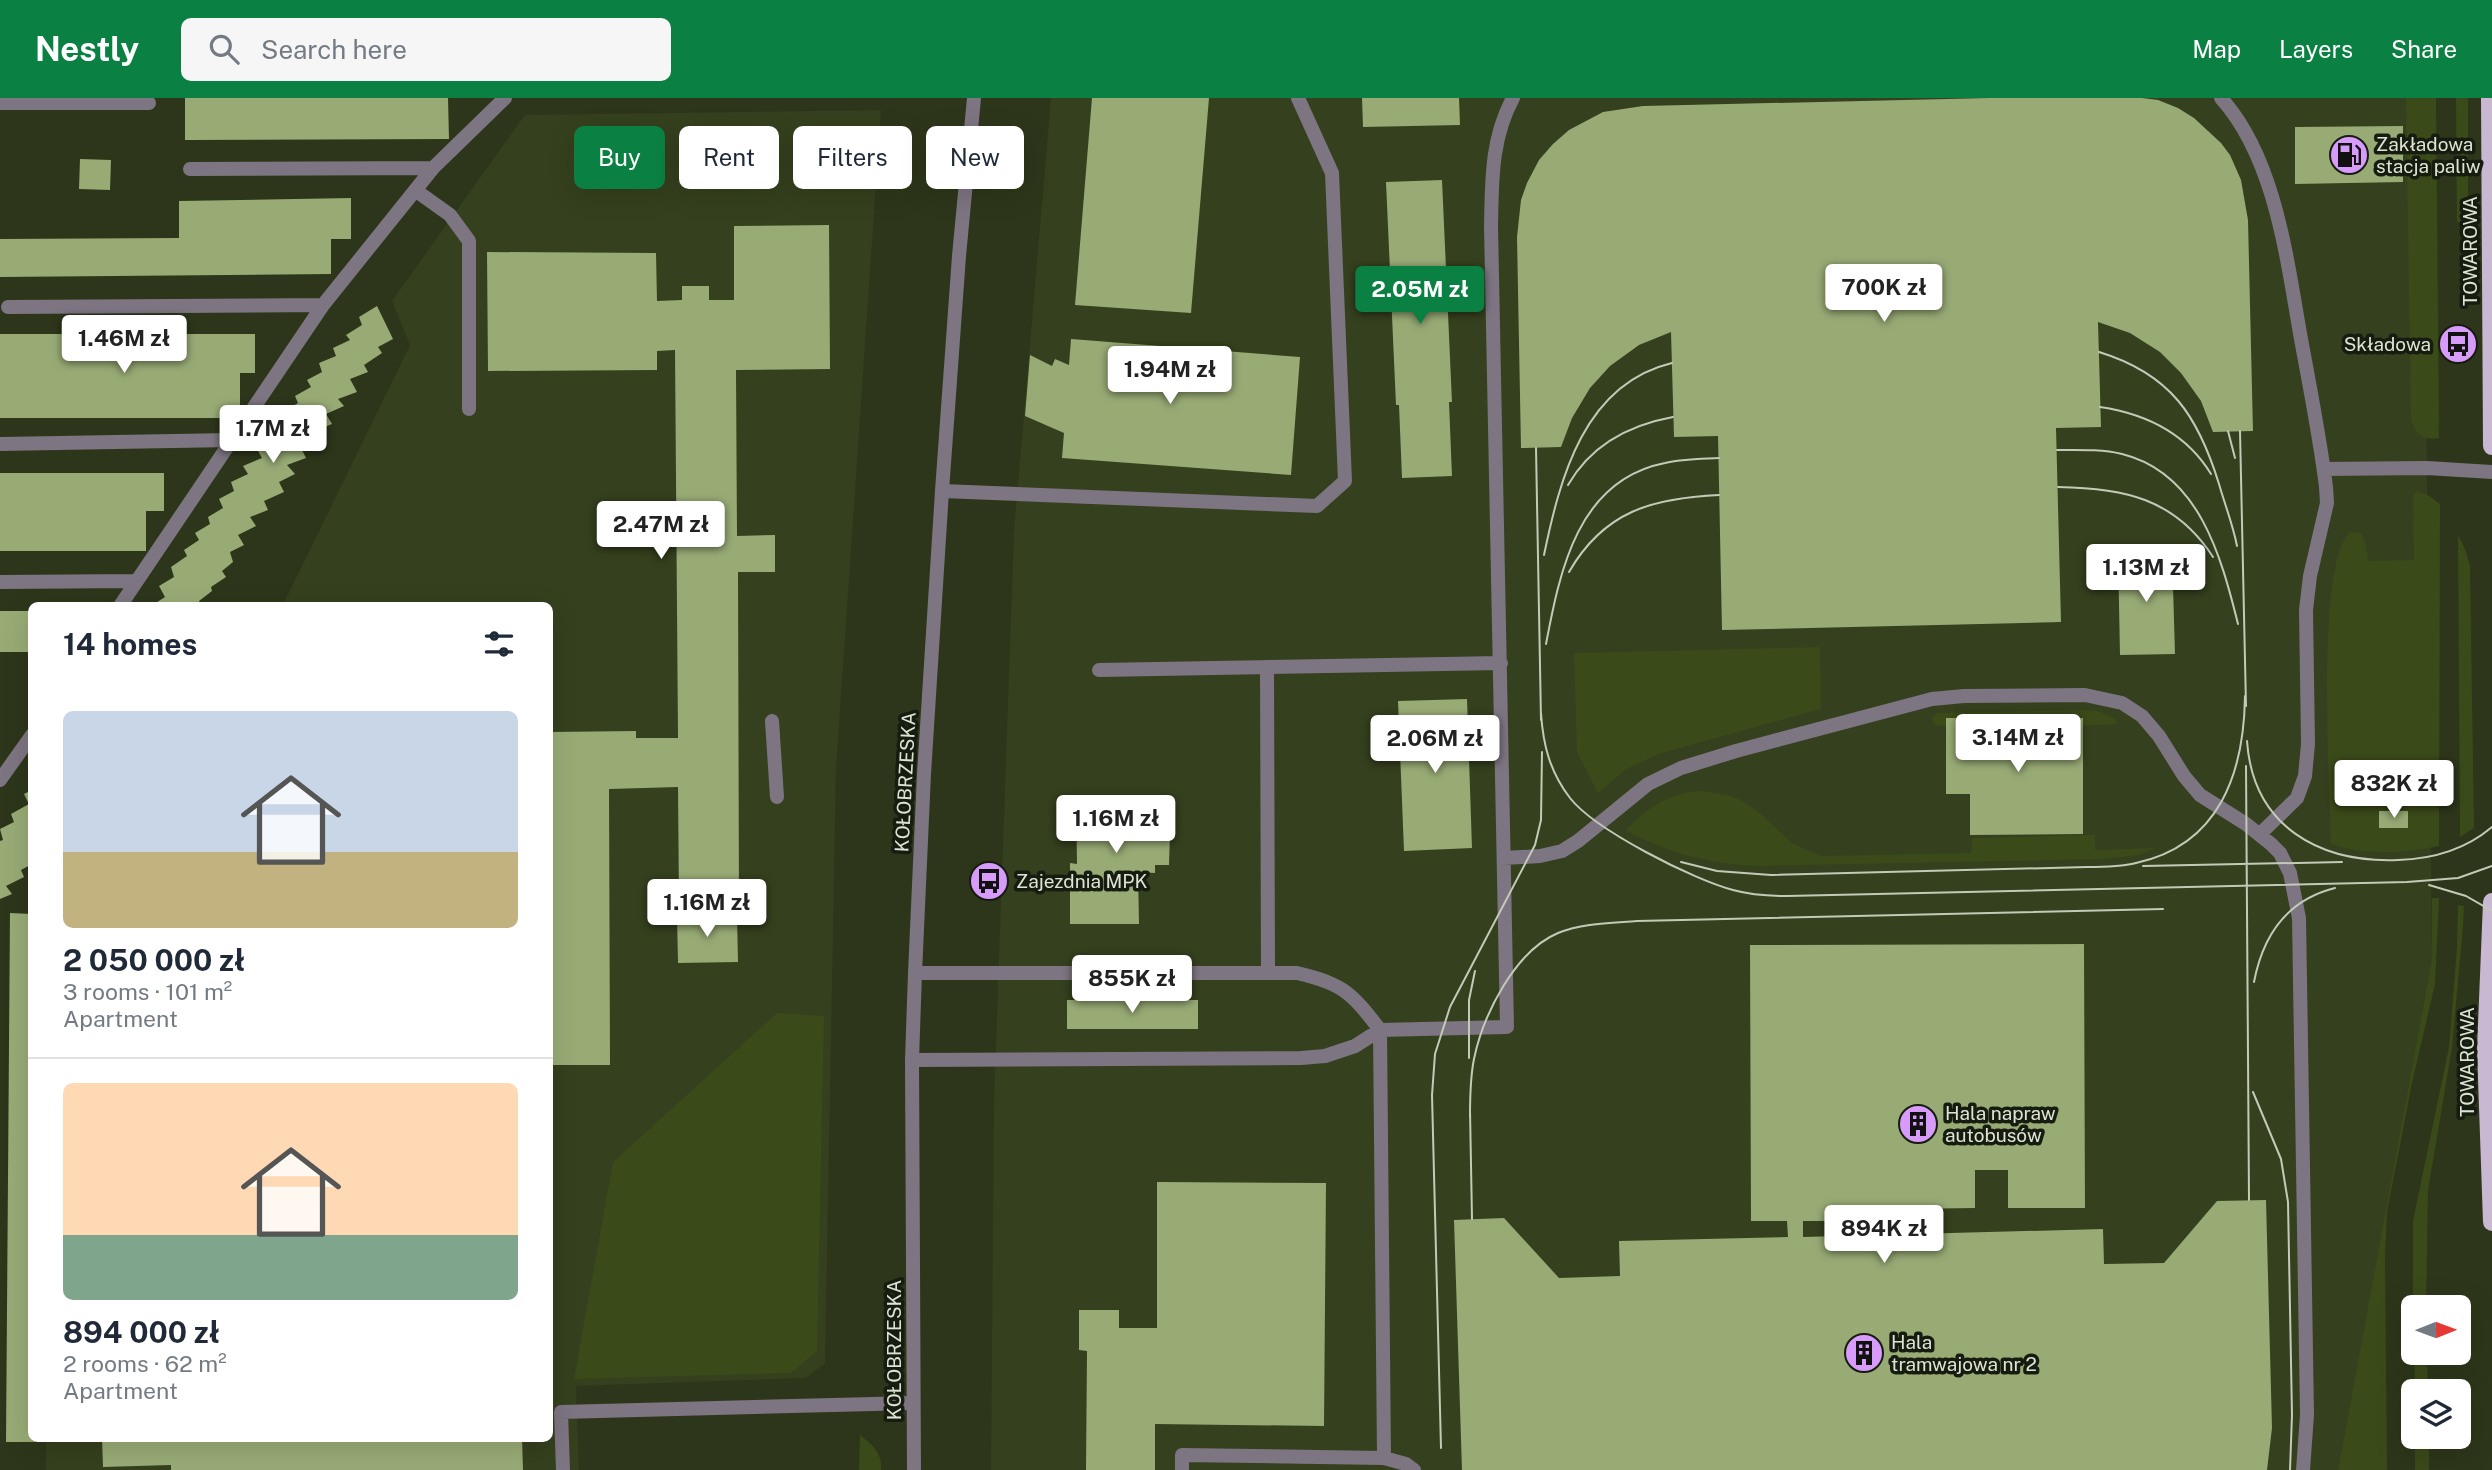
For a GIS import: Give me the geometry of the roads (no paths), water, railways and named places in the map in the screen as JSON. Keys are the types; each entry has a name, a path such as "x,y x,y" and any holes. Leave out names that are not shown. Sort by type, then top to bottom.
{"main road":[{"name":"TOWAROWA","path":"2490,98 2492,446"},
{"name":"TOWAROWA","path":"2492,902 2486,1049 2492,1222"}],"street":[{"path":"123,602 323,305 433,169 505,98"},
{"name":"KOŁOBRZESKA","path":"914,1470 912,1060 923,774 959,256 974,98"},
{"path":"943,491 1317,506 1345,481 1332,173 1298,98"},
{"path":"912,1060 1301,1058 1325,1056 1355,1046 1380,1030 1507,1027 1492,190 1495,151 1502,120 1513,98"},
{"path":"2221,98 2238,119 2249,140 2277,219 2324,469 2327,503 2310,576 2306,610 2308,744 2305,776 2297,798 2260,834"},
{"path":"0,103 149,103"},
{"path":"190,170 433,169"},
{"path":"415,190 450,215 469,242 469,409"},
{"path":"8,307 323,305"},
{"path":"0,444 231,440"},
{"path":"2324,469 2427,468 2492,472"},
{"path":"0,582 136,582"},
{"path":"1099,670 1501,663"},
{"path":"1267,667 1268,972"},
{"path":"1504,858 1541,856 1562,851 1648,785 1681,768 1920,701 1964,696 2085,695 2122,703 2142,716 2200,795 2260,834 2280,853 2286,863 2295,894 2300,940 2302,1022 2307,1416 2303,1470"},
{"path":"772,721 777,797"},
{"path":"0,780 28,741"},
{"path":"915,973 1297,973 1327,980 1358,1001 1380,1030 1384,1458"},
{"path":"563,1470 561,1412 913,1404"},
{"path":"1182,1470 1182,1455 1311,1464 1384,1458 1406,1464 1414,1470"}],"tram line":[{"path":"2099,352 2145,372 2163,386 2191,418 2211,460 2237,546"},
{"path":"1544,555 1558,495 1568,466 1597,413 1617,391 1642,374 1672,363"},
{"path":"2100,407 2134,415 2164,428 2190,447 2211,474"},
{"path":"1568,485 1588,459 1613,439 1641,425 1673,417"},
{"path":"2228,431 2235,458"},
{"path":"2240,431 2246,706"},
{"path":"1536,448 1541,720"},
{"path":"2057,450 2122,454 2148,464 2170,479 2188,498 2214,545 2238,624"},
{"path":"1546,644 1567,559 1578,532 1593,508 1612,488 1635,473 1665,463 1719,458"},
{"path":"2058,487 2104,490 2146,500 2182,521 2213,557"},
{"path":"1569,572 1598,535 1632,512 1673,500 1719,495"},
{"path":"1681,862 1717,871 1771,875 2105,867 2136,863 2165,854 2188,840 2207,822 2222,801 2239,752 2245,696"},
{"path":"1541,713 1546,747 1553,768 1563,788 1583,811 1622,839 1671,865 1746,893 1787,896 2407,882 2458,878 2492,866"},
{"path":"2247,741 2252,771 2262,796 2277,817 2295,834 2342,855 2398,860 2436,855 2471,842 2492,827"},
{"path":"1441,1448 1432,1095 1435,1054 1450,1007 1535,845 1541,820 1542,752"},
{"path":"2246,766 2249,1200"},
{"path":"2143,866 2342,862"},
{"path":"2429,885 2466,896 2492,911"},
{"path":"2254,982 2264,949 2280,922 2303,901 2335,888"},
{"path":"1470,1117 1474,1059 1493,1005 1503,986 1528,954 1542,942 1567,930 1597,924 1637,921 2163,909"},
{"path":"1469,1058 1469,1000 1475,971"},
{"path":"2253,1092 2281,1159 2288,1202 2292,1415 2290,1470"},
{"path":"1470,1110 1472,1219"}],"place":[{"name":"Zakładowa stacja paliw","path":"2349,155"},
{"name":"Składowa","path":"2458,344"},
{"name":"Zajezdnia MPK","path":"989,881"},
{"name":"Hala napraw autobusów","path":"1918,1124"},
{"name":"Hala tramwajowa nr 2","path":"1864,1353"}]}
